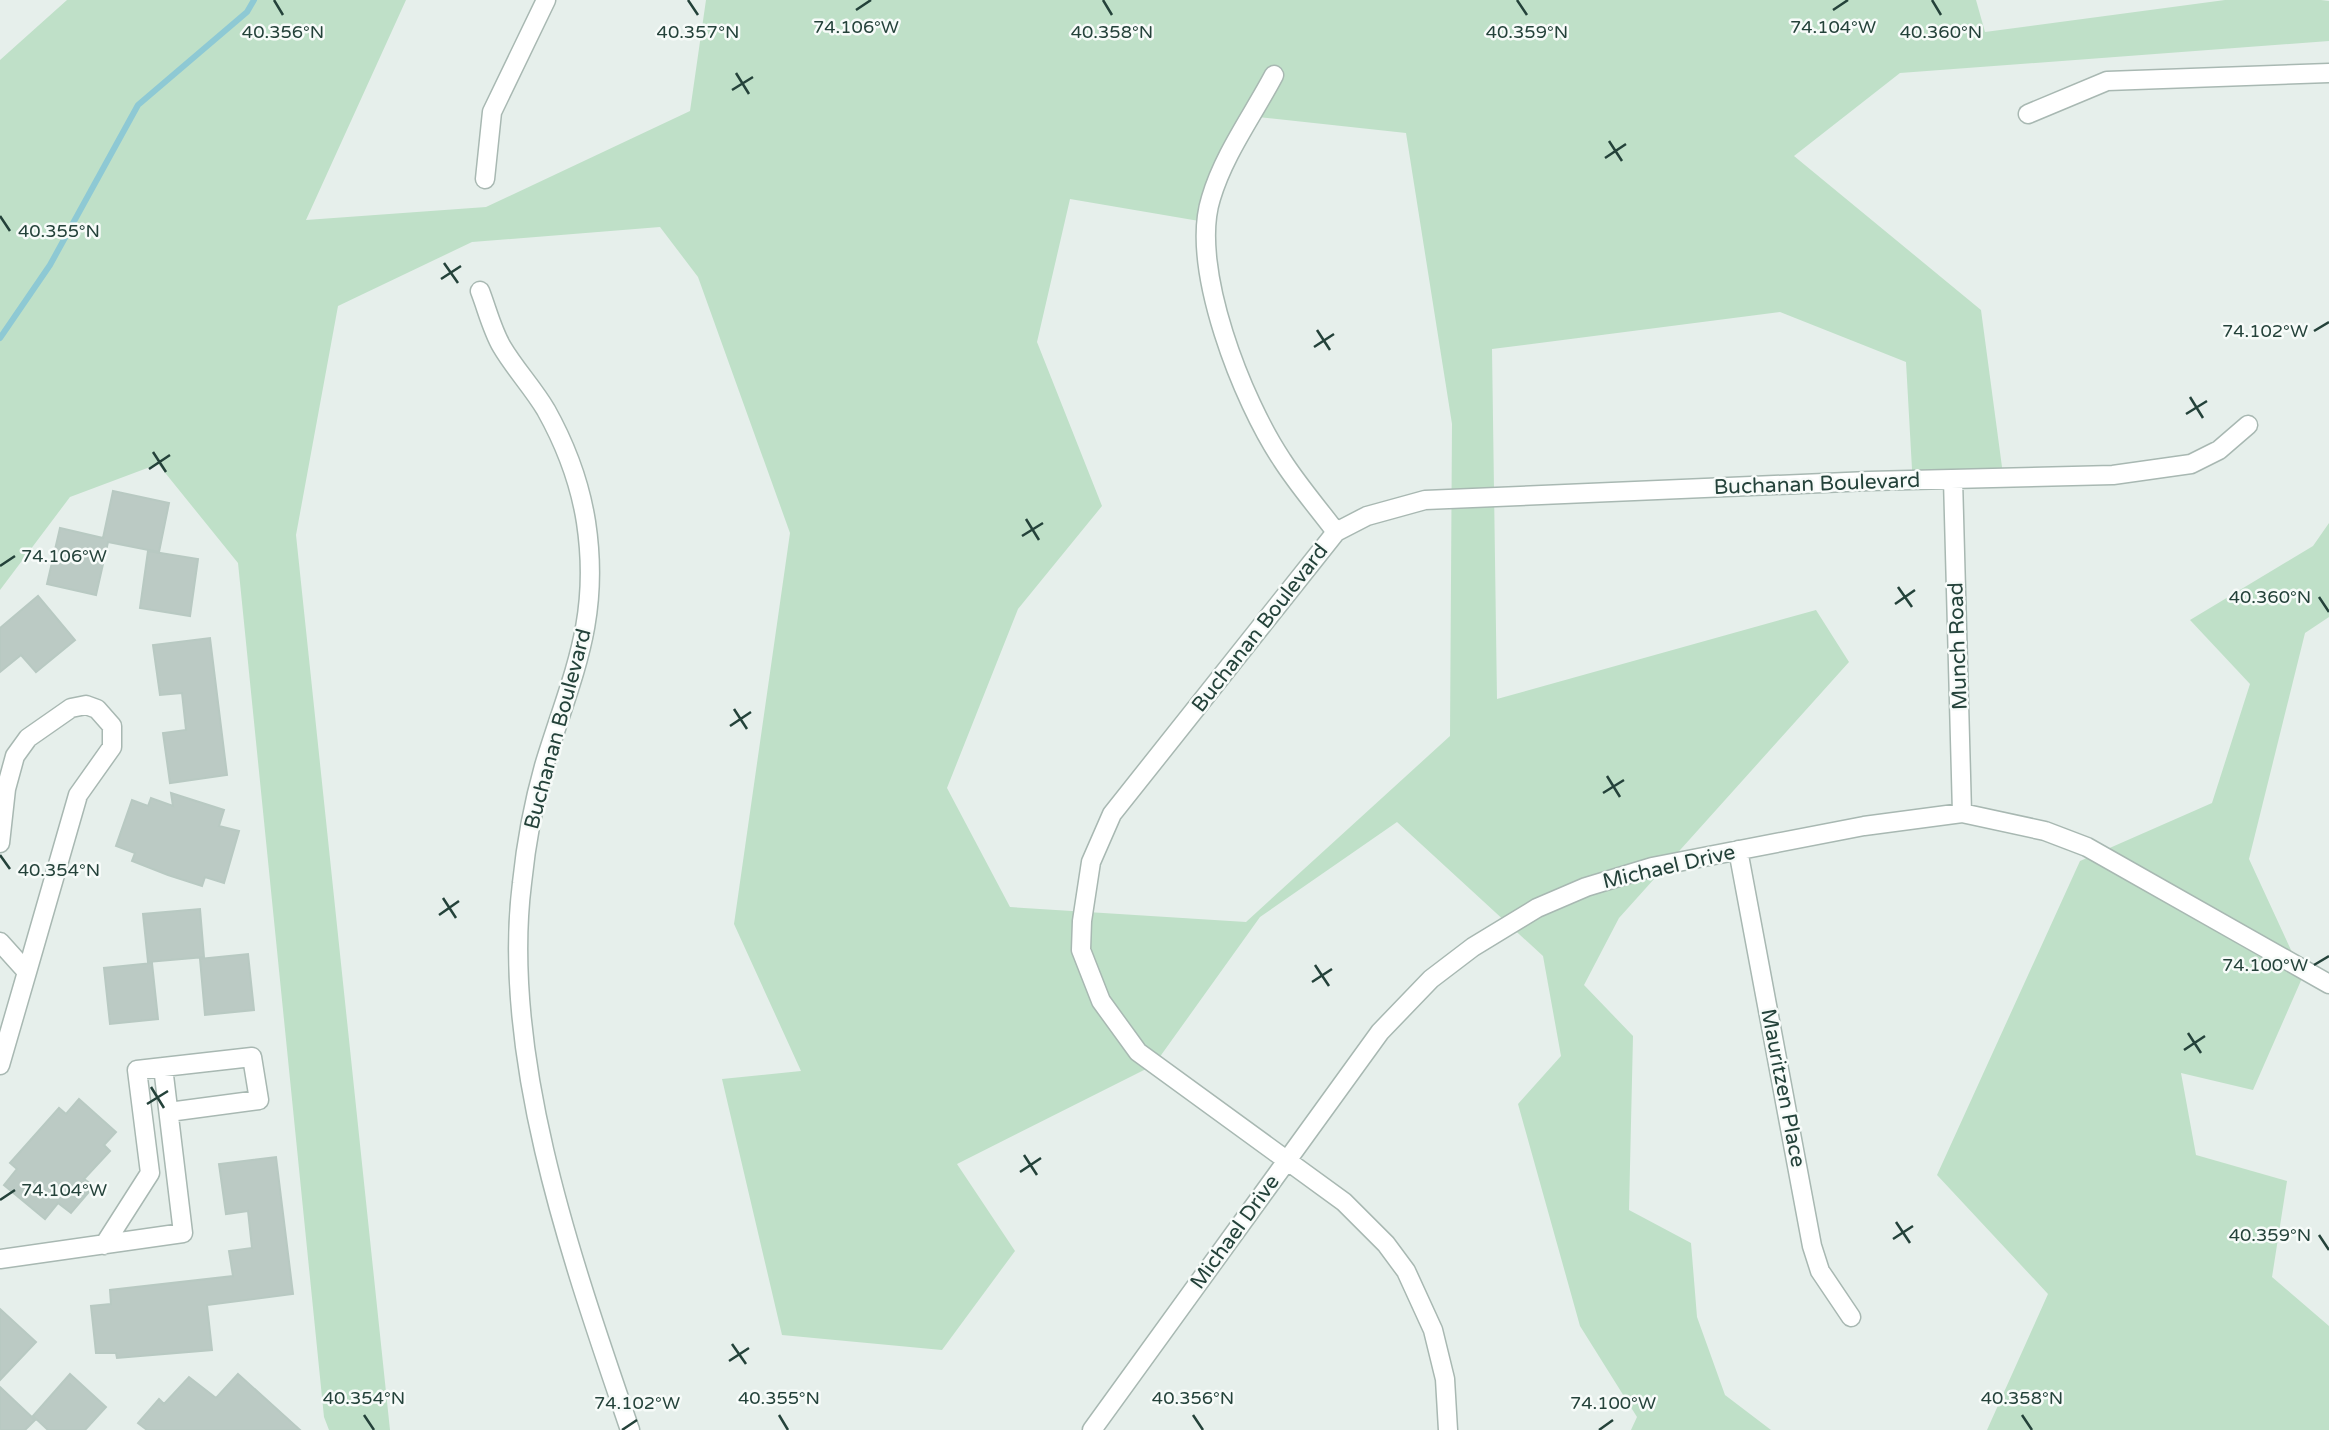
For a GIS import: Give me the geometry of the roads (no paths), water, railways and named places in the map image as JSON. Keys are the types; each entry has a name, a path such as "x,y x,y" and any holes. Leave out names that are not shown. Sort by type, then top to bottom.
{"street":[{"path":"485,179 492,112 546,0"},
{"path":"2028,114 2107,82 2329,73"},
{"path":"1274,75 1229,155 1210,200 1206,226 1207,256 1222,326 1247,396 1282,460 1336,532"},
{"name":"Buchanan Boulevard","path":"480,291 502,347 545,409 560,439 580,492 586,520 590,589 587,630 579,665 533,808 521,886 518,969 530,1066 552,1182 583,1294 630,1430"},
{"name":"Buchanan Boulevard","path":"1448,1430 1440,1354 1425,1309 1406,1271 1374,1230 1344,1202 1138,1052 1101,1001 1081,950 1082,921 1091,862 1112,814 1336,532 1367,516 1425,500 2113,475 2168,469 2208,457 2248,425"},
{"name":"Munch Road","path":"1953,479 1962,813"},
{"path":"0,843 10,769 28,738 71,708 86,705 97,709 112,726 112,747 78,794 0,1066"},
{"name":"Michael Drive","path":"1092,1430 1380,1032 1431,979 1473,947 1537,908 1586,887 1653,867 1738,850 1864,826 1962,813 2045,831 2087,846 2329,984"},
{"name":"Mauritzen Place","path":"1738,850 1812,1246 1820,1271 1851,1317"},
{"path":"0,942 27,972"},
{"path":"104,1245 150,1173 136,1070 252,1057 259,1100 169,1112"},
{"path":"0,1259 183,1233 163,1067"},
{"path":"150,1173 175,1169"}],"waterway":[{"path":"0,338 50,265 138,105 247,12 254,0"}]}
